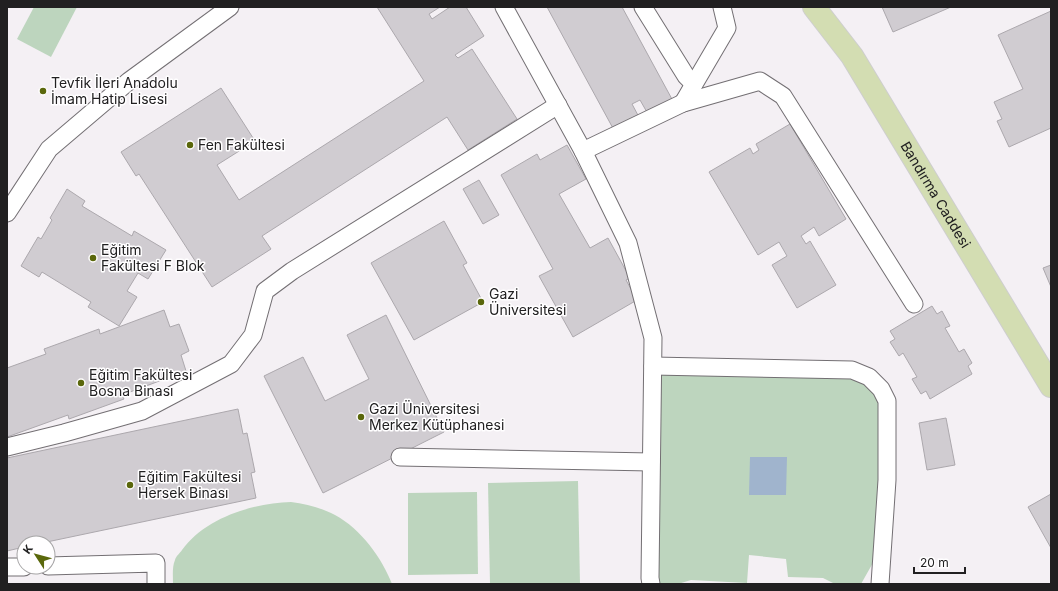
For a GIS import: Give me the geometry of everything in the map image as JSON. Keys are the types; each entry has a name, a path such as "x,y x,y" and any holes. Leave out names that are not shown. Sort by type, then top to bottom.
{"main road":[{"name":"Bandırma Caddesi","path":"814,7 852,56 1051,386"}],"street":[{"path":"7,213 13,191 49,149 129,81 230,7"},
{"path":"504,7 583,151 628,243 653,338 651,584"},
{"path":"643,7 686,76 694,84"},
{"path":"683,103 727,28 722,7"},
{"path":"583,151 683,103 760,81 783,96 914,304"},
{"path":"7,447 142,411 231,364 253,334 265,291 292,271 558,105"},
{"path":"653,366 852,370 868,377 881,389 887,401 887,480 880,584"},
{"path":"400,457 651,462"},
{"path":"56,566 156,563 156,584"}],"green space":[{"path":"34,7 77,7 51,57 17,39"},
{"path":"660,372 853,375 872,389 881,402 881,504 874,561 861,584 835,584 823,578 788,577 786,559 749,555 747,583 691,580 678,584 659,584 655,579"},
{"path":"578,481 580,584 490,584 488,483"},
{"path":"477,492 478,574 408,575 408,493"},
{"path":"291,502 325,510 345,521 370,545 383,564 392,584 173,584 173,569 176,557 203,529 231,514 246,509 261,505"}],"water":[{"path":"750,457 787,457 786,495 749,495"}],"building":[{"name":"Fen Fakültesi","path":"377,7 440,7 429,14 432,19 450,7 466,7 484,36 455,55 458,58 472,49 517,119 468,150 447,117 262,236 271,249 212,287 139,174 136,176 121,152 221,88 255,141 217,165 239,200 424,81"},
{"path":"547,7 622,7 673,101 648,114 640,100 632,104 640,119 615,132"},
{"path":"882,7 951,7 893,32"},
{"path":"1051,11 1051,128 1009,147 997,121 1002,119 994,102 1023,89 998,35"},
{"path":"790,124 846,219 819,236 814,227 801,236 806,244 810,241 836,285 797,308 772,265 787,256 779,242 758,255 709,172 750,148 753,154 759,150 756,144"},
{"path":"567,145 586,179 559,194 590,248 608,238 630,278 626,280 637,300 573,337 539,276 553,269 501,175 537,154 540,160"},
{"path":"479,180 499,215 483,224 463,189"},
{"name":"Eğitim Fakültesi F Blok","path":"67,189 85,201 82,206 132,236 134,231 166,250 148,279 138,273 127,291 137,297 119,326 88,307 91,302 42,272 39,277 21,266 38,237 41,239 52,220 50,218"},
{"path":"444,221 467,263 463,265 483,302 414,340 371,263"},
{"path":"1051,265 1051,287 1043,268"},
{"path":"932,306 937,314 942,311 950,326 945,328 959,352 964,349 972,363 968,366 972,374 930,399 926,391 921,394 912,379 917,377 903,353 899,356 890,342 895,339 890,331"},
{"name":"Eğitim Fakültesi Bosna Binası","path":"164,310 170,327 179,324 189,351 181,355 186,371 122,395 124,399 69,419 68,415 7,437 7,368 46,354 44,349 99,329 100,334"},
{"name":"Gazi Üniversitesi Merkez Kütüphanesi","path":"386,315 444,432 323,493 264,376 303,357 325,401 369,379 347,335"},
{"name":"Eğitim Fakültesi Hersek Binası","path":"238,409 243,434 247,433 255,472 251,473 256,498 56,540 56,535 16,535 16,549 7,551 7,458"},
{"path":"946,418 955,465 927,470 919,423"},
{"path":"1051,494 1051,548 1028,507"}],"place":[{"name":"Tevfik İleri Anadolu İmam Hatip Lisesi","path":"43,91"},
{"name":"Fen Fakültesi","path":"190,145"},
{"name":"Eğitim Fakültesi F Blok","path":"93,258"},
{"name":"Gazi Üniversitesi","path":"481,302"},
{"name":"Eğitim Fakültesi Bosna Binası","path":"81,383"},
{"name":"Gazi Üniversitesi Merkez Kütüphanesi","path":"361,417"},
{"name":"Eğitim Fakültesi Hersek Binası","path":"130,485"}]}
